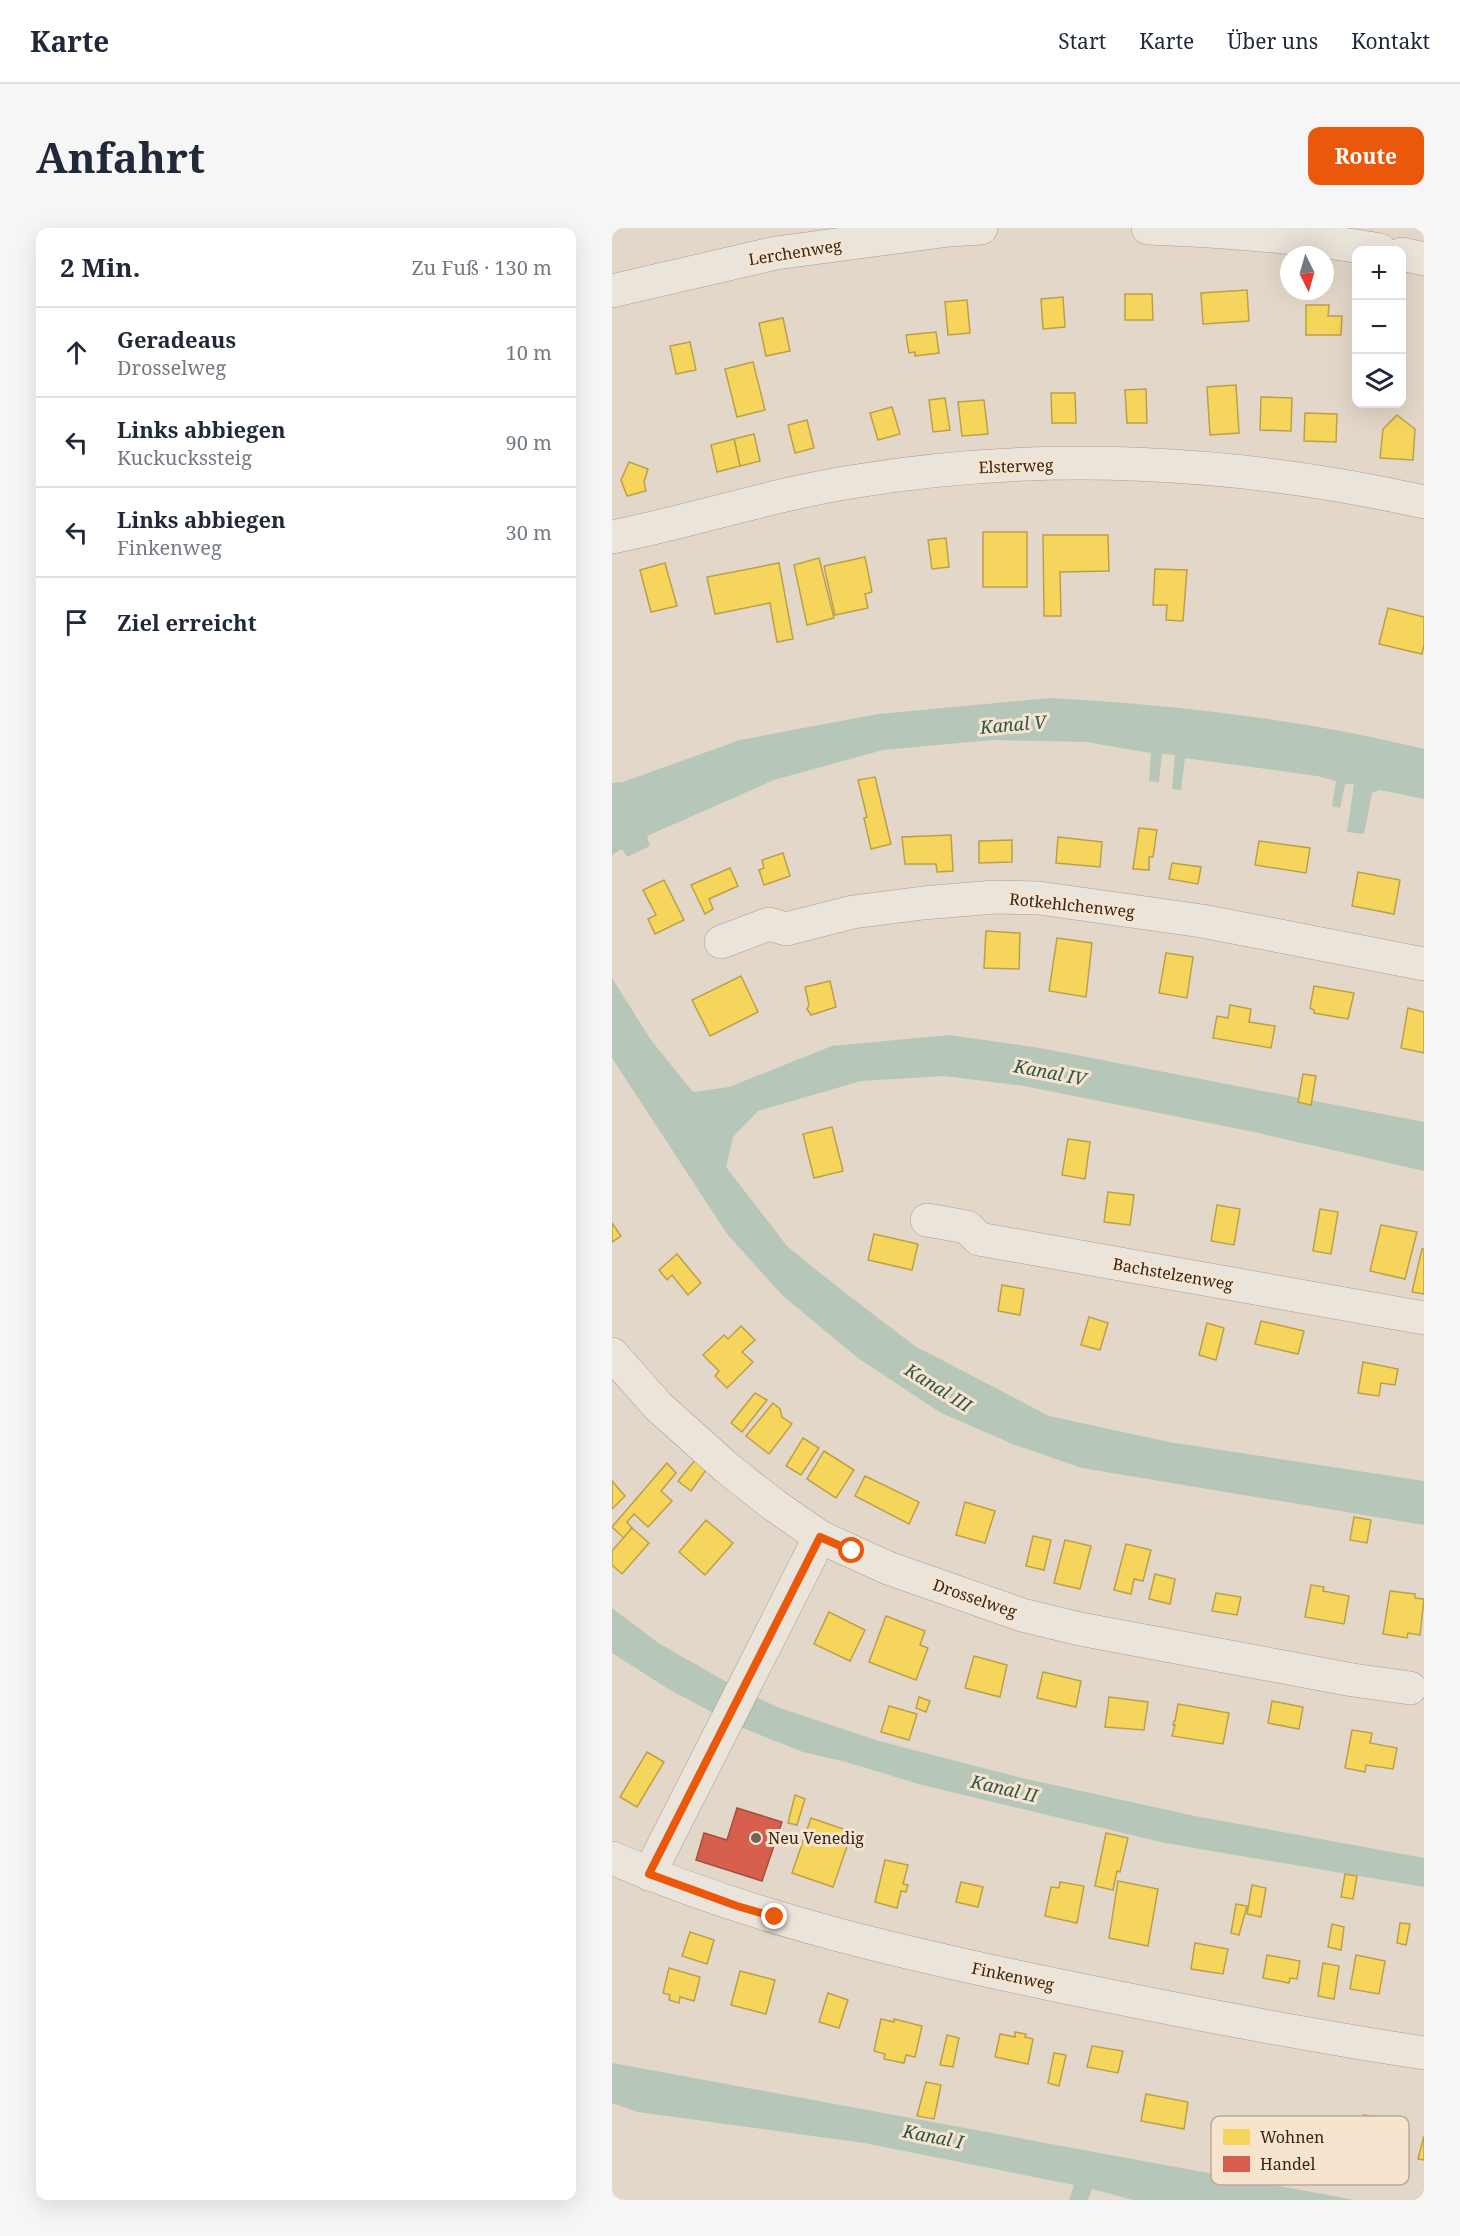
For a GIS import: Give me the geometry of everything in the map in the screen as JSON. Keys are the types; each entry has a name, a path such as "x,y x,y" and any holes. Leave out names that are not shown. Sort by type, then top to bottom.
{"street":[{"name":"Lerchenweg","path":"612,291 776,253 981,228"},
{"path":"1148,228 1357,246"},
{"path":"1406,255 1424,259"},
{"name":"Elsterweg","path":"612,537 851,482 976,467 1148,464 1287,476 1424,502"},
{"name":"Rotkehlchenweg","path":"721,942 769,924 786,929 853,912 985,898 1039,898 1202,921 1424,964"},
{"name":"Bachstelzenweg","path":"927,1220 967,1227 978,1239 1424,1318"},
{"name":"Drosselweg","path":"612,1354 658,1406 727,1468 820,1537 888,1568 1022,1614 1080,1629 1410,1688"},
{"path":"649,1874 820,1537"},
{"name":"Finkenweg","path":"612,1858 649,1874 755,1911 857,1940 965,1966 1355,2043 1424,2053"}],"water":[{"name":"Kanal V","path":"1051,698 1239,715 1332,729 1424,749 1424,799 1380,790 1372,793 1364,834 1347,832 1354,784 1345,784 1340,808 1332,806 1336,781 1317,776 1185,758 1181,790 1172,789 1175,755 1162,754 1159,782 1149,781 1151,753 1086,742 993,740 883,750 774,780 647,836 650,846 627,857 622,849 612,855 612,783 623,782 740,740 878,714"},
{"path":"612,978 651,1040 693,1092 729,1087 832,1046 949,1035 1040,1048 1424,1122 1424,1171 1254,1132 1024,1086 944,1076 861,1081 758,1111 733,1137 726,1167 787,1246 840,1289 915,1346 1049,1416 1169,1442 1424,1481 1424,1525 1082,1468 1015,1445 941,1413 858,1358 783,1296 727,1234 612,1058"},
{"name":"Kanal II","path":"612,1608 660,1644 732,1685 777,1707 879,1741 1022,1778 1195,1816 1424,1858 1424,1887 1165,1843 922,1785 846,1762 803,1752 740,1727 670,1690 612,1653"},
{"name":"Kanal I","path":"612,2063 1211,2173 1211,2185 1274,2185 1355,2200 1133,2200 1092,2189 1088,2200 1069,2200 1074,2185 864,2143 638,2112 612,2103"}],"building: Wohnen":[{"path":"1247,290 1249,321 1203,324 1201,293"},
{"path":"1125,294 1152,294 1153,320 1125,320"},
{"path":"1063,297 1065,327 1043,329 1041,299"},
{"path":"967,300 970,333 948,335 945,302"},
{"path":"1306,305 1329,305 1328,316 1342,316 1341,335 1306,335"},
{"path":"783,318 790,351 766,356 759,323"},
{"path":"936,332 939,353 915,356 915,352 909,353 906,335"},
{"path":"690,342 696,370 676,374 670,346"},
{"path":"753,362 765,410 737,417 725,369"},
{"path":"1236,385 1239,433 1210,435 1207,387"},
{"path":"1146,389 1147,423 1127,423 1125,390"},
{"path":"1051,393 1075,393 1076,423 1052,423"},
{"path":"1261,397 1292,398 1291,431 1260,430"},
{"path":"945,398 950,430 933,432 929,400"},
{"path":"984,400 988,434 962,436 958,402"},
{"path":"892,407 900,434 878,440 870,413"},
{"path":"1305,413 1337,414 1336,442 1304,441"},
{"path":"1397,415 1415,429 1413,460 1380,458 1383,429"},
{"path":"807,420 814,448 795,453 788,425"},
{"path":"754,434 760,461 740,466 734,439"},
{"path":"734,439 740,466 717,472 711,445"},
{"path":"629,462 648,469 644,482 646,491 627,496 621,480"},
{"path":"983,532 1027,532 1027,587 983,587"},
{"path":"1043,535 1108,535 1109,571 1060,572 1061,616 1044,616"},
{"path":"946,538 949,567 932,569 928,540"},
{"path":"865,557 872,592 865,594 868,608 835,615 824,566"},
{"path":"819,558 834,618 807,625 794,565"},
{"path":"665,563 677,606 651,612 640,570"},
{"path":"779,563 793,639 777,642 770,603 715,614 707,577"},
{"path":"1155,569 1187,570 1183,621 1166,620 1167,605 1153,605"},
{"path":"1388,608 1424,617 1422,654 1379,644"},
{"path":"875,777 891,844 871,849 864,818 867,817 858,780"},
{"path":"1139,828 1157,830 1153,857 1149,857 1149,870 1133,869"},
{"path":"951,835 953,871 937,872 936,864 905,864 902,837"},
{"path":"1058,837 1102,842 1100,867 1056,863"},
{"path":"1012,840 1012,862 979,863 979,841"},
{"path":"1259,841 1310,848 1306,873 1255,865"},
{"path":"783,853 790,876 764,885 759,870 764,868 762,860"},
{"path":"1172,863 1201,867 1198,884 1169,879"},
{"path":"730,868 738,886 709,899 713,909 705,914 691,885"},
{"path":"1358,872 1400,880 1394,914 1352,906"},
{"path":"664,880 684,920 655,934 648,919 656,915 643,890"},
{"path":"986,931 1020,933 1019,969 984,968"},
{"path":"1057,938 1092,943 1086,997 1049,991"},
{"path":"1166,953 1193,957 1187,998 1159,993"},
{"path":"741,976 758,1012 710,1036 692,1000"},
{"path":"830,981 836,1007 811,1015 807,1009 809,1005 805,987"},
{"path":"1314,986 1354,993 1348,1019 1314,1013 1314,1010 1310,1008"},
{"path":"1230,1005 1251,1009 1249,1022 1275,1026 1271,1048 1213,1038 1217,1016 1228,1018"},
{"path":"1408,1008 1424,1012 1424,1053 1401,1048"},
{"path":"1303,1074 1316,1076 1311,1105 1298,1102"},
{"path":"832,1127 843,1171 814,1178 803,1134"},
{"path":"1068,1139 1090,1142 1085,1179 1062,1175"},
{"path":"1108,1192 1134,1195 1130,1225 1104,1222"},
{"path":"1217,1205 1240,1209 1234,1245 1211,1241"},
{"path":"1320,1209 1338,1212 1331,1254 1313,1251"},
{"path":"612,1223 621,1236 612,1242"},
{"path":"1381,1225 1417,1232 1405,1279 1370,1271"},
{"path":"874,1234 918,1244 912,1270 868,1260"},
{"path":"1422,1249 1424,1249 1424,1294 1412,1292"},
{"path":"677,1254 701,1283 688,1295 672,1275 667,1280 659,1270"},
{"path":"1002,1285 1024,1289 1020,1315 998,1311"},
{"path":"1089,1317 1108,1323 1100,1350 1081,1345"},
{"path":"1261,1321 1304,1331 1298,1354 1255,1344"},
{"path":"1207,1323 1224,1328 1216,1360 1199,1355"},
{"path":"741,1326 755,1340 742,1352 753,1362 727,1388 715,1376 719,1371 703,1355 724,1335 728,1339"},
{"path":"1363,1362 1398,1369 1395,1385 1381,1383 1379,1396 1358,1393"},
{"path":"755,1393 767,1400 742,1432 731,1423"},
{"path":"773,1403 780,1409 782,1417 792,1424 769,1454 746,1436"},
{"path":"803,1438 819,1448 801,1475 786,1466"},
{"path":"824,1451 854,1470 836,1498 807,1479"},
{"path":"695,1460 706,1470 691,1491 678,1481"},
{"path":"667,1463 676,1473 661,1491 672,1501 648,1527 634,1514 627,1522 632,1528 624,1538 612,1527"},
{"path":"865,1476 919,1502 909,1524 855,1496"},
{"path":"612,1481 625,1496 612,1509"},
{"path":"965,1502 995,1511 985,1543 956,1535"},
{"path":"1354,1517 1371,1520 1367,1543 1350,1540"},
{"path":"706,1520 733,1543 705,1575 679,1552"},
{"path":"632,1528 649,1543 622,1574 612,1565 612,1551"},
{"path":"1033,1536 1051,1540 1044,1570 1026,1566"},
{"path":"1065,1540 1091,1546 1080,1589 1054,1583"},
{"path":"1126,1544 1151,1550 1143,1581 1134,1579 1131,1594 1114,1590"},
{"path":"1155,1574 1175,1579 1170,1604 1149,1599"},
{"path":"1311,1585 1324,1587 1323,1591 1349,1596 1344,1624 1305,1617"},
{"path":"1390,1591 1415,1594 1415,1598 1424,1599 1420,1635 1408,1633 1407,1638 1383,1634"},
{"path":"1216,1593 1241,1597 1237,1615 1212,1611"},
{"path":"829,1612 865,1630 850,1661 814,1644"},
{"path":"886,1616 925,1631 920,1645 928,1648 916,1680 869,1662"},
{"path":"974,1656 1007,1665 1000,1697 965,1688"},
{"path":"1043,1672 1081,1681 1076,1707 1037,1698"},
{"path":"919,1697 930,1701 926,1712 916,1708"},
{"path":"1109,1697 1148,1702 1144,1730 1105,1727"},
{"path":"1272,1701 1303,1707 1299,1729 1268,1723"},
{"path":"1178,1704 1229,1713 1223,1744 1172,1736"},
{"path":"889,1706 917,1714 909,1740 881,1732"},
{"path":"1352,1730 1372,1733 1370,1743 1397,1748 1393,1769 1366,1765 1365,1772 1345,1768"},
{"path":"647,1752 664,1762 637,1807 620,1797"},
{"path":"795,1795 805,1799 797,1825 788,1823"},
{"path":"811,1818 852,1832 833,1887 792,1873"},
{"path":"1106,1833 1128,1838 1113,1890 1095,1886"},
{"path":"885,1860 908,1865 903,1884 908,1885 906,1892 901,1891 897,1908 875,1902"},
{"path":"1345,1874 1357,1876 1353,1899 1341,1897"},
{"path":"1118,1881 1158,1889 1148,1946 1109,1938"},
{"path":"961,1882 983,1887 978,1907 956,1902"},
{"path":"1060,1882 1084,1886 1077,1923 1045,1916 1051,1887 1059,1888"},
{"path":"1252,1885 1266,1888 1261,1917 1247,1914"},
{"path":"1236,1904 1247,1906 1239,1935 1231,1933"},
{"path":"1400,1923 1410,1924 1406,1945 1397,1943"},
{"path":"1332,1924 1344,1927 1341,1950 1328,1947"},
{"path":"690,1932 714,1940 707,1964 682,1956"},
{"path":"1195,1943 1228,1949 1223,1974 1191,1969"},
{"path":"1267,1955 1300,1961 1297,1979 1290,1978 1289,1983 1263,1978"},
{"path":"1356,1955 1385,1961 1379,1994 1350,1989"},
{"path":"1323,1963 1339,1966 1334,1999 1318,1996"},
{"path":"669,1968 700,1977 694,2001 680,1997 679,2003 669,2000 670,1995 663,1993"},
{"path":"740,1971 775,1980 766,2014 731,2005"},
{"path":"828,1993 848,2000 839,2028 819,2022"},
{"path":"881,2019 894,2022 894,2019 922,2026 915,2057 906,2055 904,2063 884,2059 885,2054 874,2051"},
{"path":"1015,2032 1026,2034 1025,2037 1033,2039 1028,2064 995,2057 1000,2034 1015,2037"},
{"path":"947,2035 959,2038 953,2067 940,2065"},
{"path":"1092,2046 1123,2051 1118,2073 1087,2067"},
{"path":"1054,2053 1066,2055 1059,2086 1048,2083"},
{"path":"926,2082 941,2085 934,2119 917,2116"},
{"path":"1146,2094 1188,2102 1184,2129 1141,2121"},
{"path":"1424,2136 1424,2160 1418,2159"}],"building: Handel":[{"path":"737,1808 782,1822 762,1881 696,1860 704,1833 727,1840"}],"place":[{"name":"Neu Venedig","path":"756,1838"}],"route":[{"path":"775,1917 737,1906 649,1874 820,1537 852,1551"}],"water label":[{"name":"Kanal IV","path":"1050,1073"},
{"name":"Kanal III","path":"938,1388"}]}
